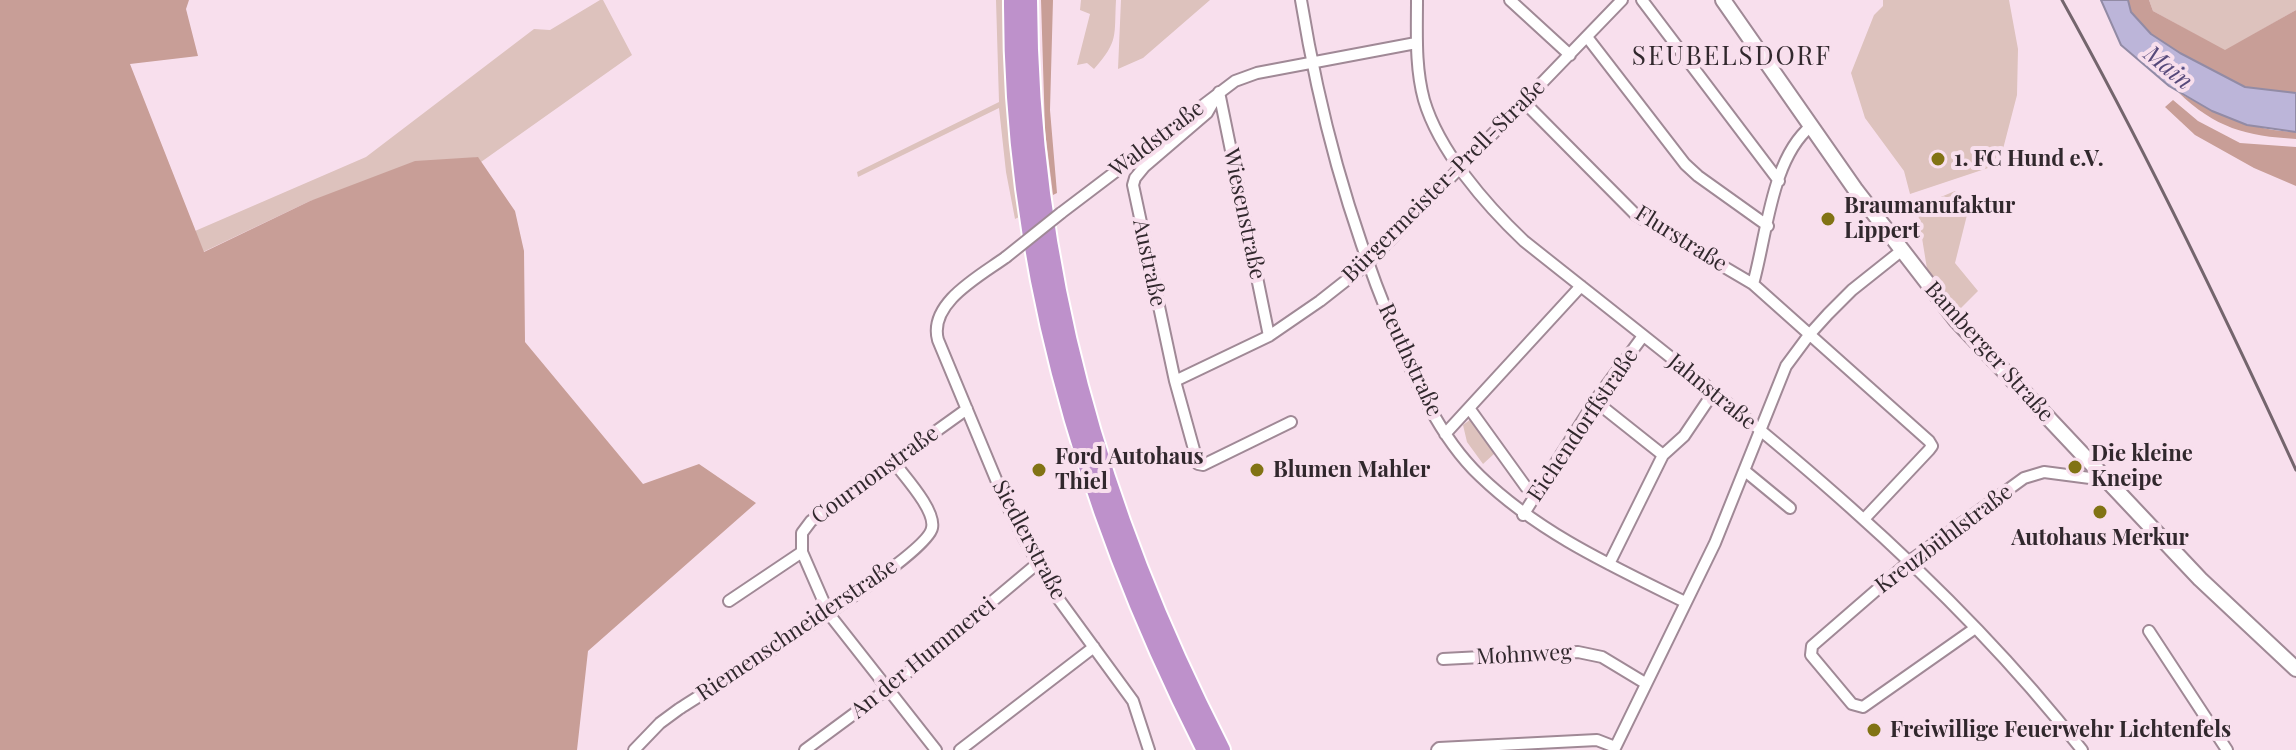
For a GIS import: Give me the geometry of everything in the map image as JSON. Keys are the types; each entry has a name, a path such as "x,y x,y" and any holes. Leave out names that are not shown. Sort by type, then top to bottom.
{"highway":[{"path":"1013,0 1020,130 1030,228 1043,298 1069,404 1095,496 1117,554 1166,671 1206,750"},
{"path":"1028,0 1032,125 1044,227 1056,294 1081,396 1108,489 1129,547 1173,651 1221,750"}],"street":[{"name":"Reuthstraße","path":"1301,0 1332,155 1367,264 1422,394 1445,434 1477,474 1523,515 1560,539 1685,602"},
{"name":"Jahnstraße","path":"1417,0 1416,43 1424,99 1431,119 1461,169 1499,218 1865,518 2026,684 2082,750"},
{"path":"1510,0 1570,55"},
{"path":"1642,0 1779,181"},
{"name":"Bamberger Straße","path":"1723,0 1901,251 1956,320 2200,579 2296,669"},
{"name":"Bürgermeister-Prell-Straße","path":"1175,381 1269,336 1367,264 1525,103 1587,37 1614,2"},
{"path":"1587,37 1685,164 1768,226"},
{"name":"Waldstraße","path":"938,317 948,302 1061,213 1219,92 1247,75 1416,43"},
{"name":"Wiesenstraße","path":"1219,92 1269,336"},
{"name":"Austraße","path":"1219,92 1207,113 1144,167 1133,185 1175,381 1198,464 1203,465 1291,422"},
{"name":"Flurstraße","path":"1525,103 1636,215 1753,284 1932,446 1865,518"},
{"path":"1753,284 1779,181 1795,140 1811,126"},
{"path":"1437,750 1597,740 1615,749 1715,543 1786,366 1809,335 1852,290 1901,251"},
{"path":"1445,434 1581,286"},
{"name":"Siedlerstraße","path":"938,317 938,340 1005,501 1066,610 1133,701 1149,750"},
{"name":"Eichendorffstraße","path":"1523,515 1595,401 1643,336"},
{"path":"1609,564 1663,455 1684,436 1713,393"},
{"path":"1595,401 1663,455"},
{"path":"1469,408 1526,487 1536,493"},
{"name":"Cournonstraße","path":"936,750 829,614 802,552 802,533 811,521 967,409"},
{"name":"Riemenschneiderstraße","path":"634,750 660,723 679,709 829,614 923,543 933,526 932,513 893,461"},
{"path":"1745,471 1790,508"},
{"name":"Kreuzbühlstraße","path":"1974,629 1863,707 1852,704 1811,655 1812,646 1910,561 2034,473 2090,478 2098,471"},
{"name":"Cournonstraße","path":"729,601 802,552"},
{"name":"An der Hummerei","path":"805,750 889,688 1038,563"},
{"path":"2149,631 2227,750"},
{"path":"960,750 1094,647"},
{"name":"Mohnweg","path":"1443,659 1578,652 1602,657 1645,683"}],"shaded area":[{"path":"0,0 189,0 186,9 198,56 130,64 204,252 310,201 415,161 478,157 515,211 524,251 525,342 643,484 699,464 756,503 588,651 577,750 0,750"},
{"path":"603,0 632,55 481,162 477,157 310,201 203,252 195,231 366,157 534,29 550,30"},
{"path":"996,0 1003,0 1009,133 1019,217 1015,219 1006,172 999,108 858,177 857,172 999,102"},
{"path":"1041,0 1053,0 1050,110 1057,193 1053,195 1045,131"},
{"path":"1081,0 1116,0 1114,38 1094,69 1087,63 1077,65 1090,14 1080,10"},
{"path":"1121,0 1210,0 1143,58 1118,69"},
{"path":"1883,0 2009,0 2018,49 2017,95 2003,149 1988,168 1910,194 1904,171 1865,118 1851,73 1874,15 1883,6"},
{"path":"2128,0 2149,0 2153,11 2225,50 2296,10 2296,93 2245,87 2180,53 2151,34 2131,12"},
{"path":"2149,0 2296,0 2296,10 2225,51 2153,11"},
{"path":"2178,92 2234,120 2296,132 2296,139 2232,128 2205,114"},
{"path":"2173,100 2198,121 2240,143 2296,147 2296,186 2254,168 2195,135 2165,107"},
{"path":"1955,191 1969,207 1955,263 1978,291 1958,311 1943,289 1928,275 1917,207"},
{"path":"1471,419 1495,453 1483,464 1467,442 1463,425"}],"water":[{"name":"Main","path":"2101,0 2128,0 2131,12 2151,34 2245,87 2296,93 2296,132 2247,125 2212,111 2169,86 2121,45"}],"railway":[{"path":"2062,0 2184,233 2296,470"}],"place":[{"name":"1. FC Hund e.V.","path":"1938,159"},
{"name":"Braumanufaktur Lippert","path":"1828,219"},
{"name":"Die kleine Kneipe","path":"2075,467"},
{"name":"Ford Autohaus Thiel","path":"1039,470"},
{"name":"Blumen Mahler","path":"1257,470"},
{"name":"Autohaus Merkur","path":"2100,512"},
{"name":"Freiwillige Feuerwehr Lichtenfels","path":"1874,730"}],"district":[{"name":"SEUBELSDORF","path":"1732,57"}]}
